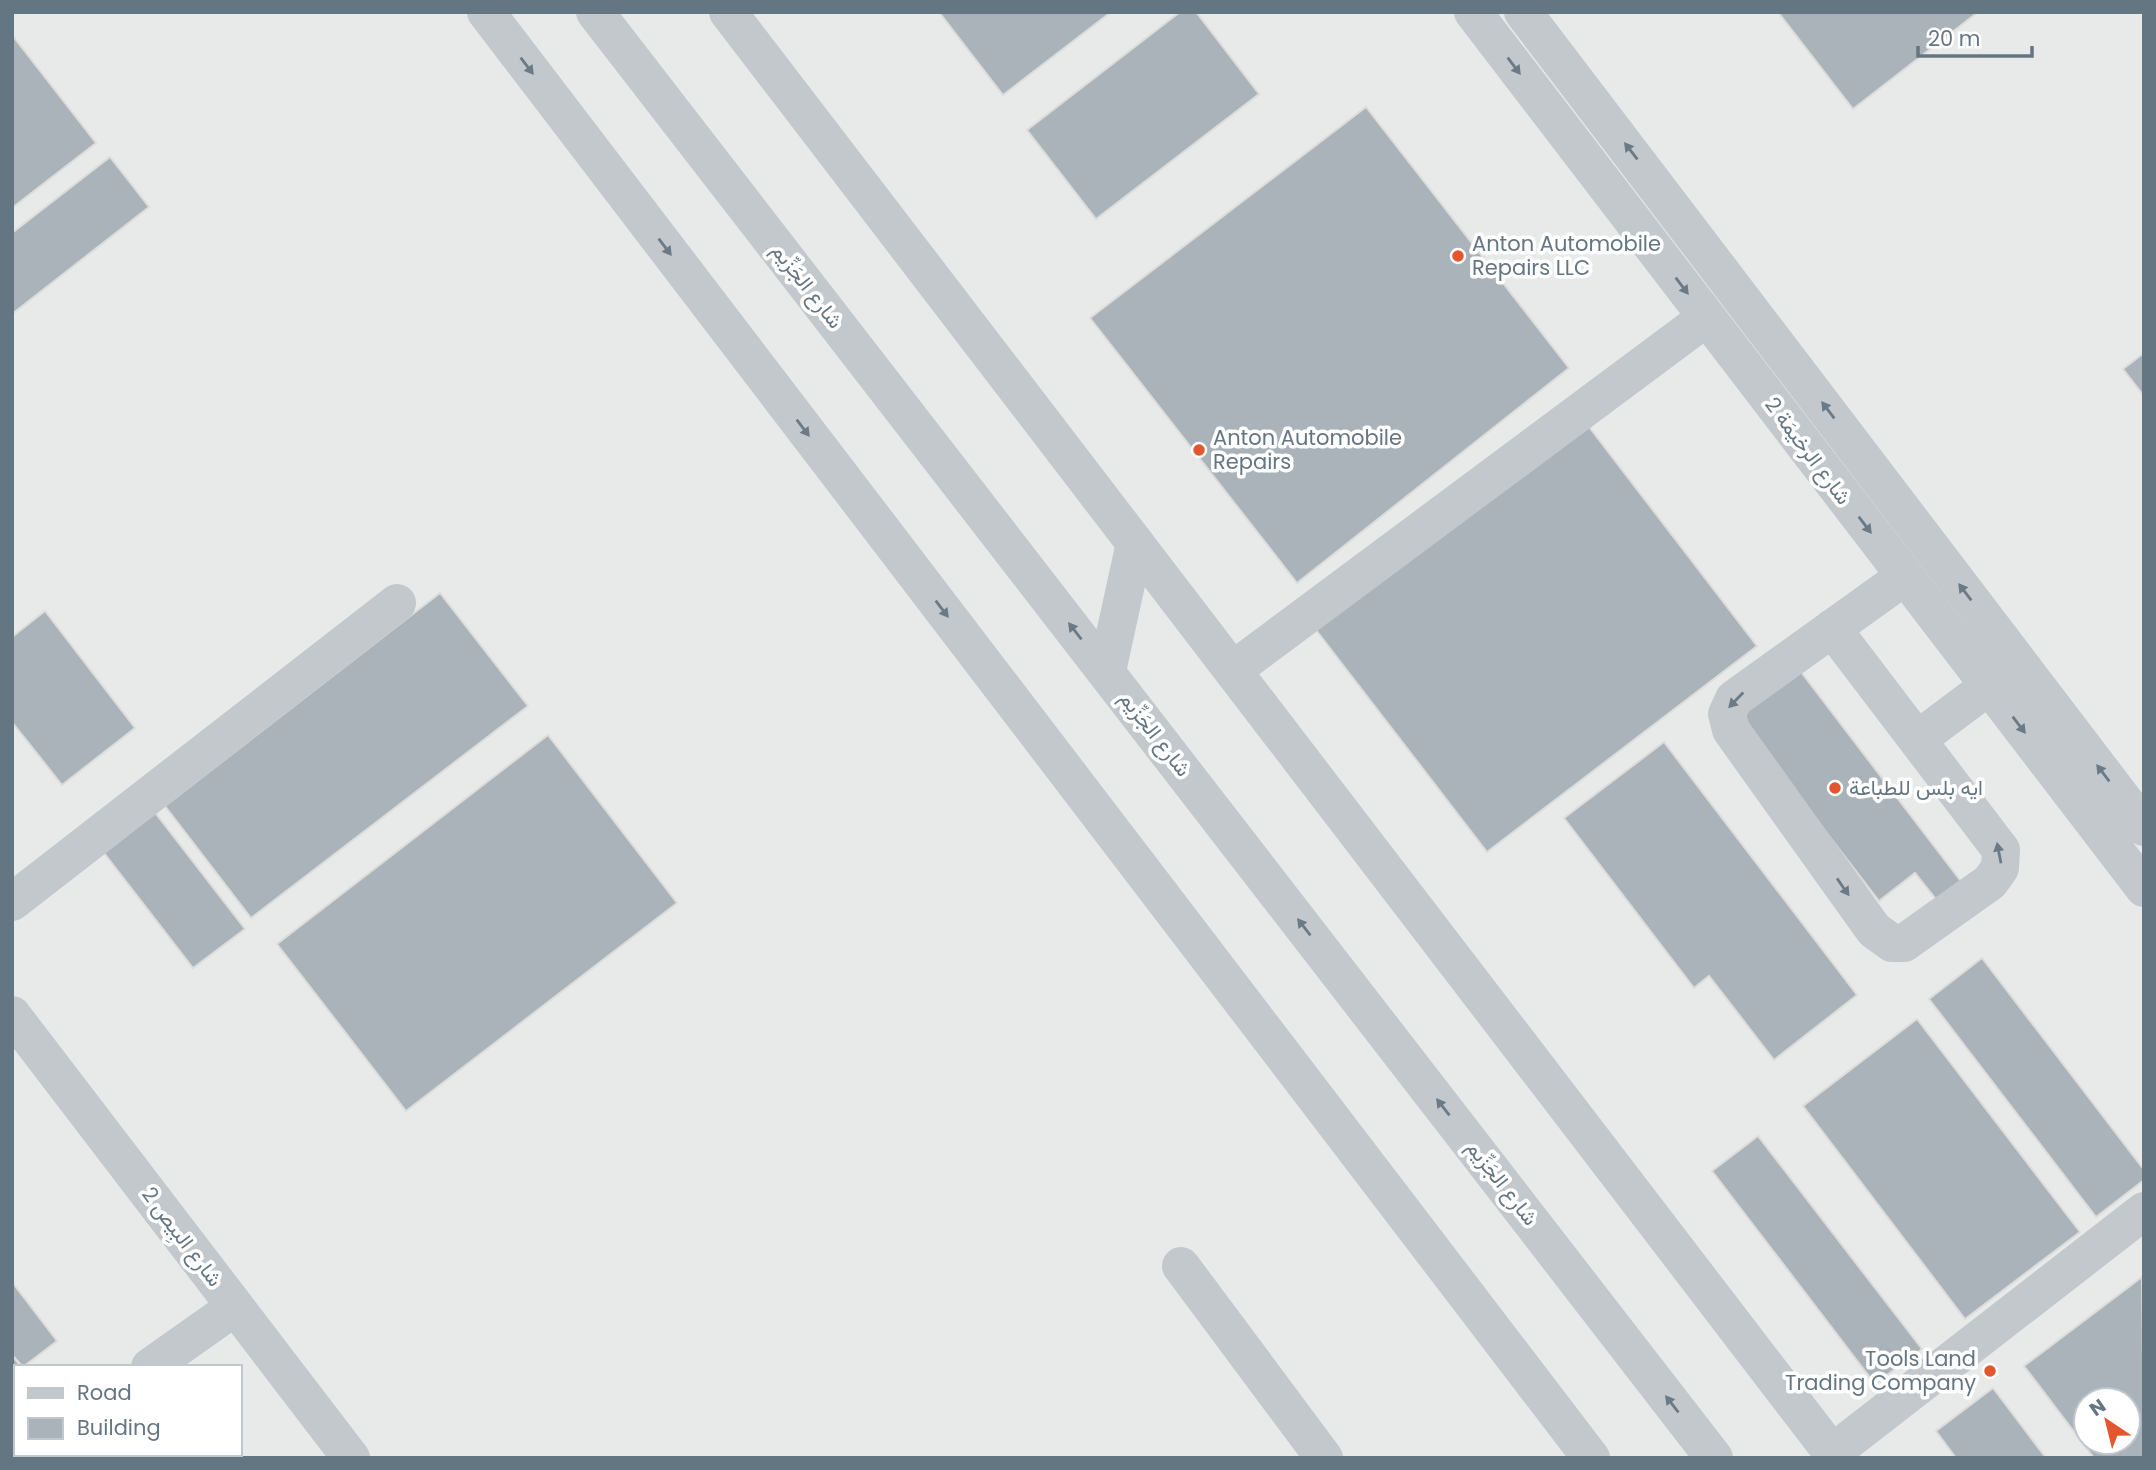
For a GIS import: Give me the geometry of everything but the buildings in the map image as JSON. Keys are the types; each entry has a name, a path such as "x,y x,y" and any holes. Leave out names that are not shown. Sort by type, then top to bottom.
{"street":[{"path":"486,12 1591,1458"},
{"name":"شارع الجَزِّيم","path":"594,12 1714,1458"},
{"path":"728,12 1834,1455 2144,1211"},
{"name":"شارع الرخيمَة 2","path":"1473,12 2144,888"},
{"name":"شارع الرخيمَة 2","path":"1523,12 2144,827"},
{"path":"1628,216 1660,189"},
{"path":"1233,670 1706,318"},
{"path":"1107,671 1135,543"},
{"path":"1832,628 1998,843 2002,859 1990,882 1904,943 1892,943 1874,930 1728,722 1727,714 1734,699 1832,628 1905,577"},
{"path":"12,902 397,603"},
{"path":"1917,739 1989,686"},
{"name":"شارع البِيص 2","path":"12,1016 351,1458"},
{"path":"1181,1266 1324,1458"},
{"path":"153,1365 235,1307"}],"shaded area":[{"path":"12,12 2144,12 2144,1458 12,1458"}],"place":[{"name":"Anton Automobile Repairs LLC","path":"1458,256"},
{"name":"Anton Automobile Repairs","path":"1199,450"},
{"name":"ايه بلس للطباعة","path":"1835,788"},
{"name":"Tools Land Trading Company","path":"1990,1371"}]}
